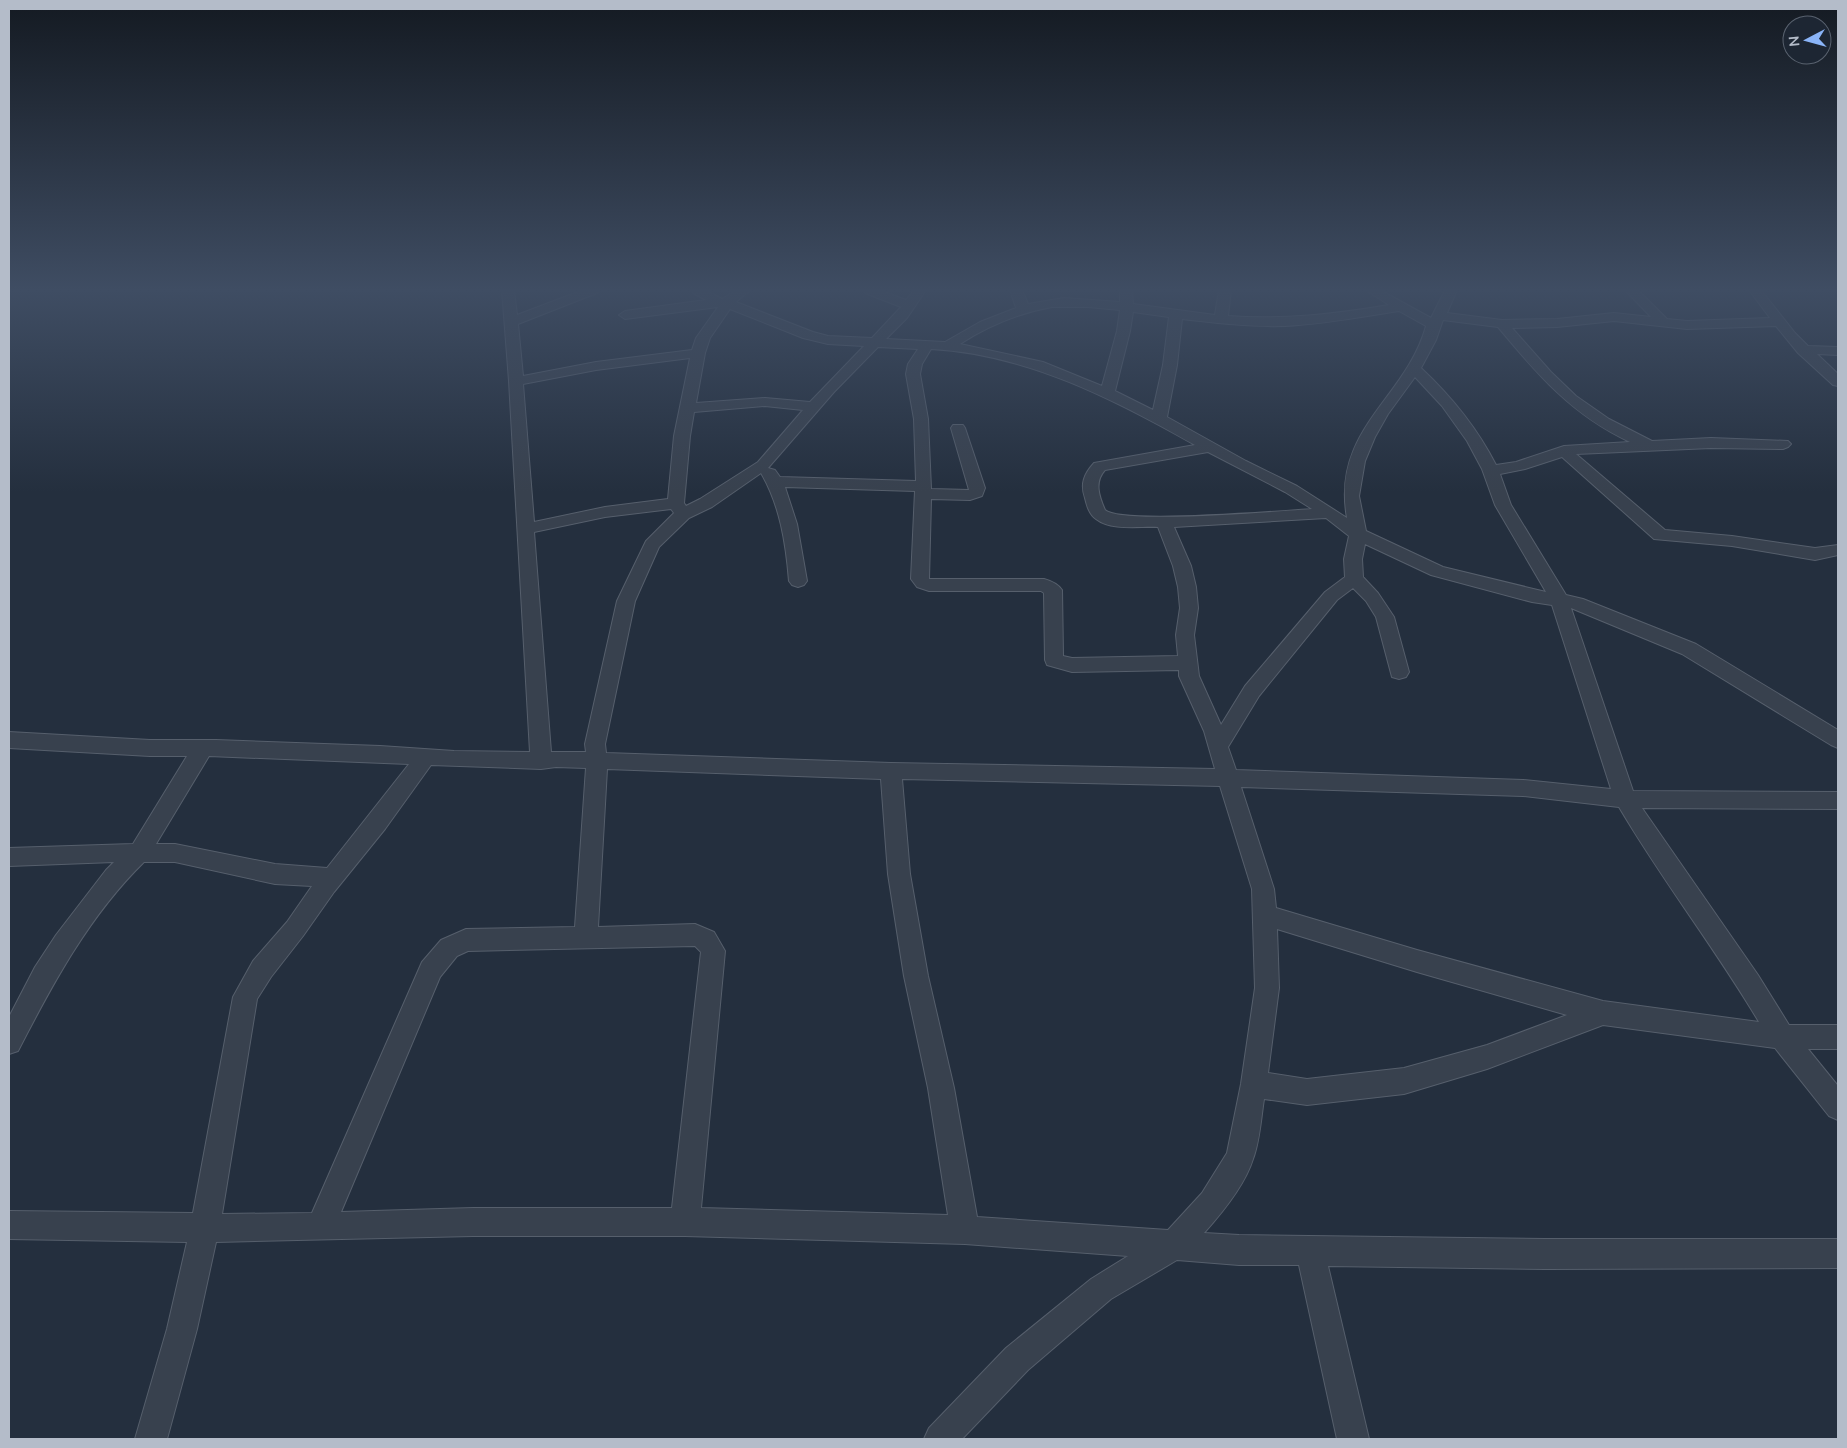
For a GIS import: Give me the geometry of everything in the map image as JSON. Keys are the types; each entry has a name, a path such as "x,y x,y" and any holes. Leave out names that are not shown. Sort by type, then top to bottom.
{"street":[{"path":"514,358 541,761"},
{"path":"516,381 596,366 662,358"},
{"path":"586,938 596,760 595,744 626,601 652,545 680,509 682,436 697,358"},
{"path":"526,529 605,512 680,509 706,503 763,465 813,407 861,358"},
{"path":"919,358 913,374 921,419 923,490 920,579 923,583 928,585 1050,586 1053,590 1054,660 1072,665 1187,663"},
{"path":"1007,358 1019,360 1108,393 1159,418 1209,447 1291,489 1330,513 1358,534 1437,571 1532,596 1577,603 1689,649 1838,740"},
{"path":"1108,393 1110,379 1117,358"},
{"path":"1159,418 1171,358"},
{"path":"1399,672 1384,616 1372,597 1354,579 1354,559 1358,534 1351,496 1357,462 1367,437 1381,413 1414,369 1420,358"},
{"path":"1531,358 1558,388 1580,406 1598,419 1646,444"},
{"path":"1811,358 1838,382"},
{"path":"1414,369 1430,383 1467,428 1491,470 1502,504 1528,543 1559,600 1625,799 1749,983 1782,1037 1838,1107"},
{"path":"687,408 765,402 813,407"},
{"path":"776,482 976,493 977,488 958,428"},
{"path":"1491,470 1519,466 1564,451 1646,444 1782,444"},
{"path":"1209,447 1103,464 1090,479 1090,489 1097,512 1113,520 1164,522 1240,520 1330,513"},
{"path":"1564,451 1660,535 1732,541 1815,554 1838,550"},
{"path":"763,465 776,482 796,558 798,581"},
{"path":"940,1439 1017,1359 1101,1289 1174,1245 1212,1203 1240,1158 1254,1084 1267,988 1263,889 1214,731 1189,676 1185,635 1189,608 1187,587 1182,566 1164,522"},
{"path":"1218,747 1230,731 1252,691 1331,596 1354,579"},
{"path":"9,740 150,748 380,754 425,758 541,761 556,759 596,760 891,771 1228,778 1523,788 1625,799 1721,801 1838,800"},
{"path":"9,1042 44,975 64,943 114,877 139,853 203,748"},
{"path":"151,1439 182,1329 205,1228 220,1130 245,997 269,958 295,929 425,758"},
{"path":"891,771 899,874 916,976 941,1088 965,1230"},
{"path":"9,857 175,853 276,874 332,878"},
{"path":"1265,915 1417,962 1603,1013 1673,1024 1731,1028 1782,1037 1838,1037"},
{"path":"320,1227 431,970 448,948 466,940 695,934 706,939 713,951 685,1222"},
{"path":"1254,1084 1307,1092 1404,1081 1487,1057 1603,1013"},
{"path":"9,1225 205,1228 320,1227 473,1222 685,1222 965,1230 1174,1245 1310,1251 1546,1254 1838,1254"},
{"path":"1310,1251 1353,1439"}]}
